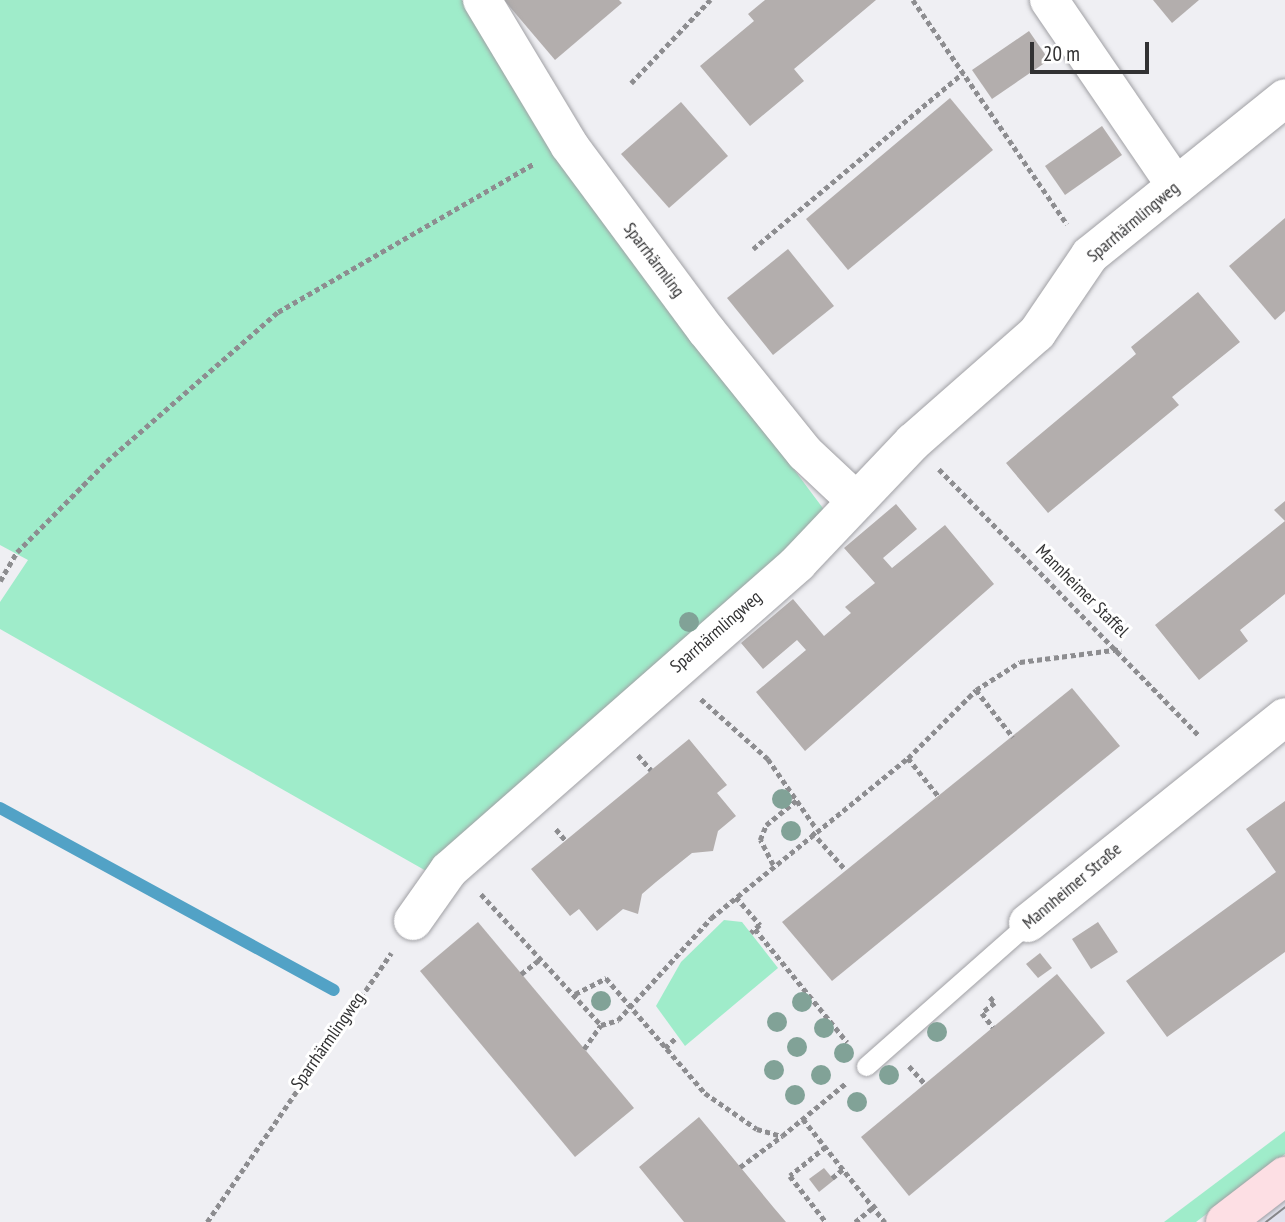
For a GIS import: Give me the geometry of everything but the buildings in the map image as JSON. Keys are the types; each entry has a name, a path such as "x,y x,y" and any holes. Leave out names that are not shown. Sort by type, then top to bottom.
{"main road":[{"path":"1225,1222 1285,1176"}],"street":[{"name":"Sparrhärmling","path":"481,0 569,145 805,453 854,499"},
{"path":"1049,0 1176,186"},
{"name":"Sparrhärmlingweg","path":"413,921 449,870 674,668 798,563 854,499 913,442 1037,333 1090,255 1285,97"},
{"name":"Mannheimer Straße","path":"1028,923 1285,717"}],"lane":[{"name":"Mannheimer Straße","path":"866,1066 1028,923"}],"path":[{"path":"631,83 710,0"},
{"path":"913,0 1090,255"},
{"path":"753,249 963,73"},
{"path":"0,581 17,552 107,461 278,312 569,145"},
{"name":"Mannheimer Staffel","path":"913,442 1121,649 1226,764"},
{"path":"584,1049 601,1025 636,1006 736,897 814,830 908,758 976,690 1020,662 1121,649"},
{"path":"674,668 768,759 814,830 845,869"},
{"path":"976,690 1013,737"},
{"path":"908,758 940,798"},
{"path":"773,866 760,840 765,825 797,800"},
{"path":"736,897 761,925 753,931 866,1066 740,1167"},
{"path":"496,906 601,1025"},
{"name":"Sparrhärmlingweg","path":"207,1222 413,921"},
{"path":"521,974 540,959"},
{"path":"575,994 606,978 636,1006 664,1048 718,1104 757,1129 782,1136"},
{"path":"982,1013 993,1027"},
{"path":"664,1048 677,1037"},
{"path":"915,1073 925,1084"},
{"path":"803,1119 876,1205 885,1222"},
{"path":"826,1147 790,1176 826,1222"},
{"path":"832,1178 843,1168"},
{"path":"855,1222 876,1205"}],"shaded area":[{"path":"1285,1195 1285,1222 1250,1222"}],"green space":[{"path":"0,0 462,0 551,143 825,511 789,555 428,872 0,629 0,602 28,560 0,545"},
{"path":"724,920 742,922 778,968 685,1046 656,1006 681,962"},
{"path":"1285,1131 1285,1154 1196,1222 1164,1222"}],"waterway":[{"path":"0,808 334,990"}],"tram line":[{"path":"1266,1222 1285,1207"}]}
